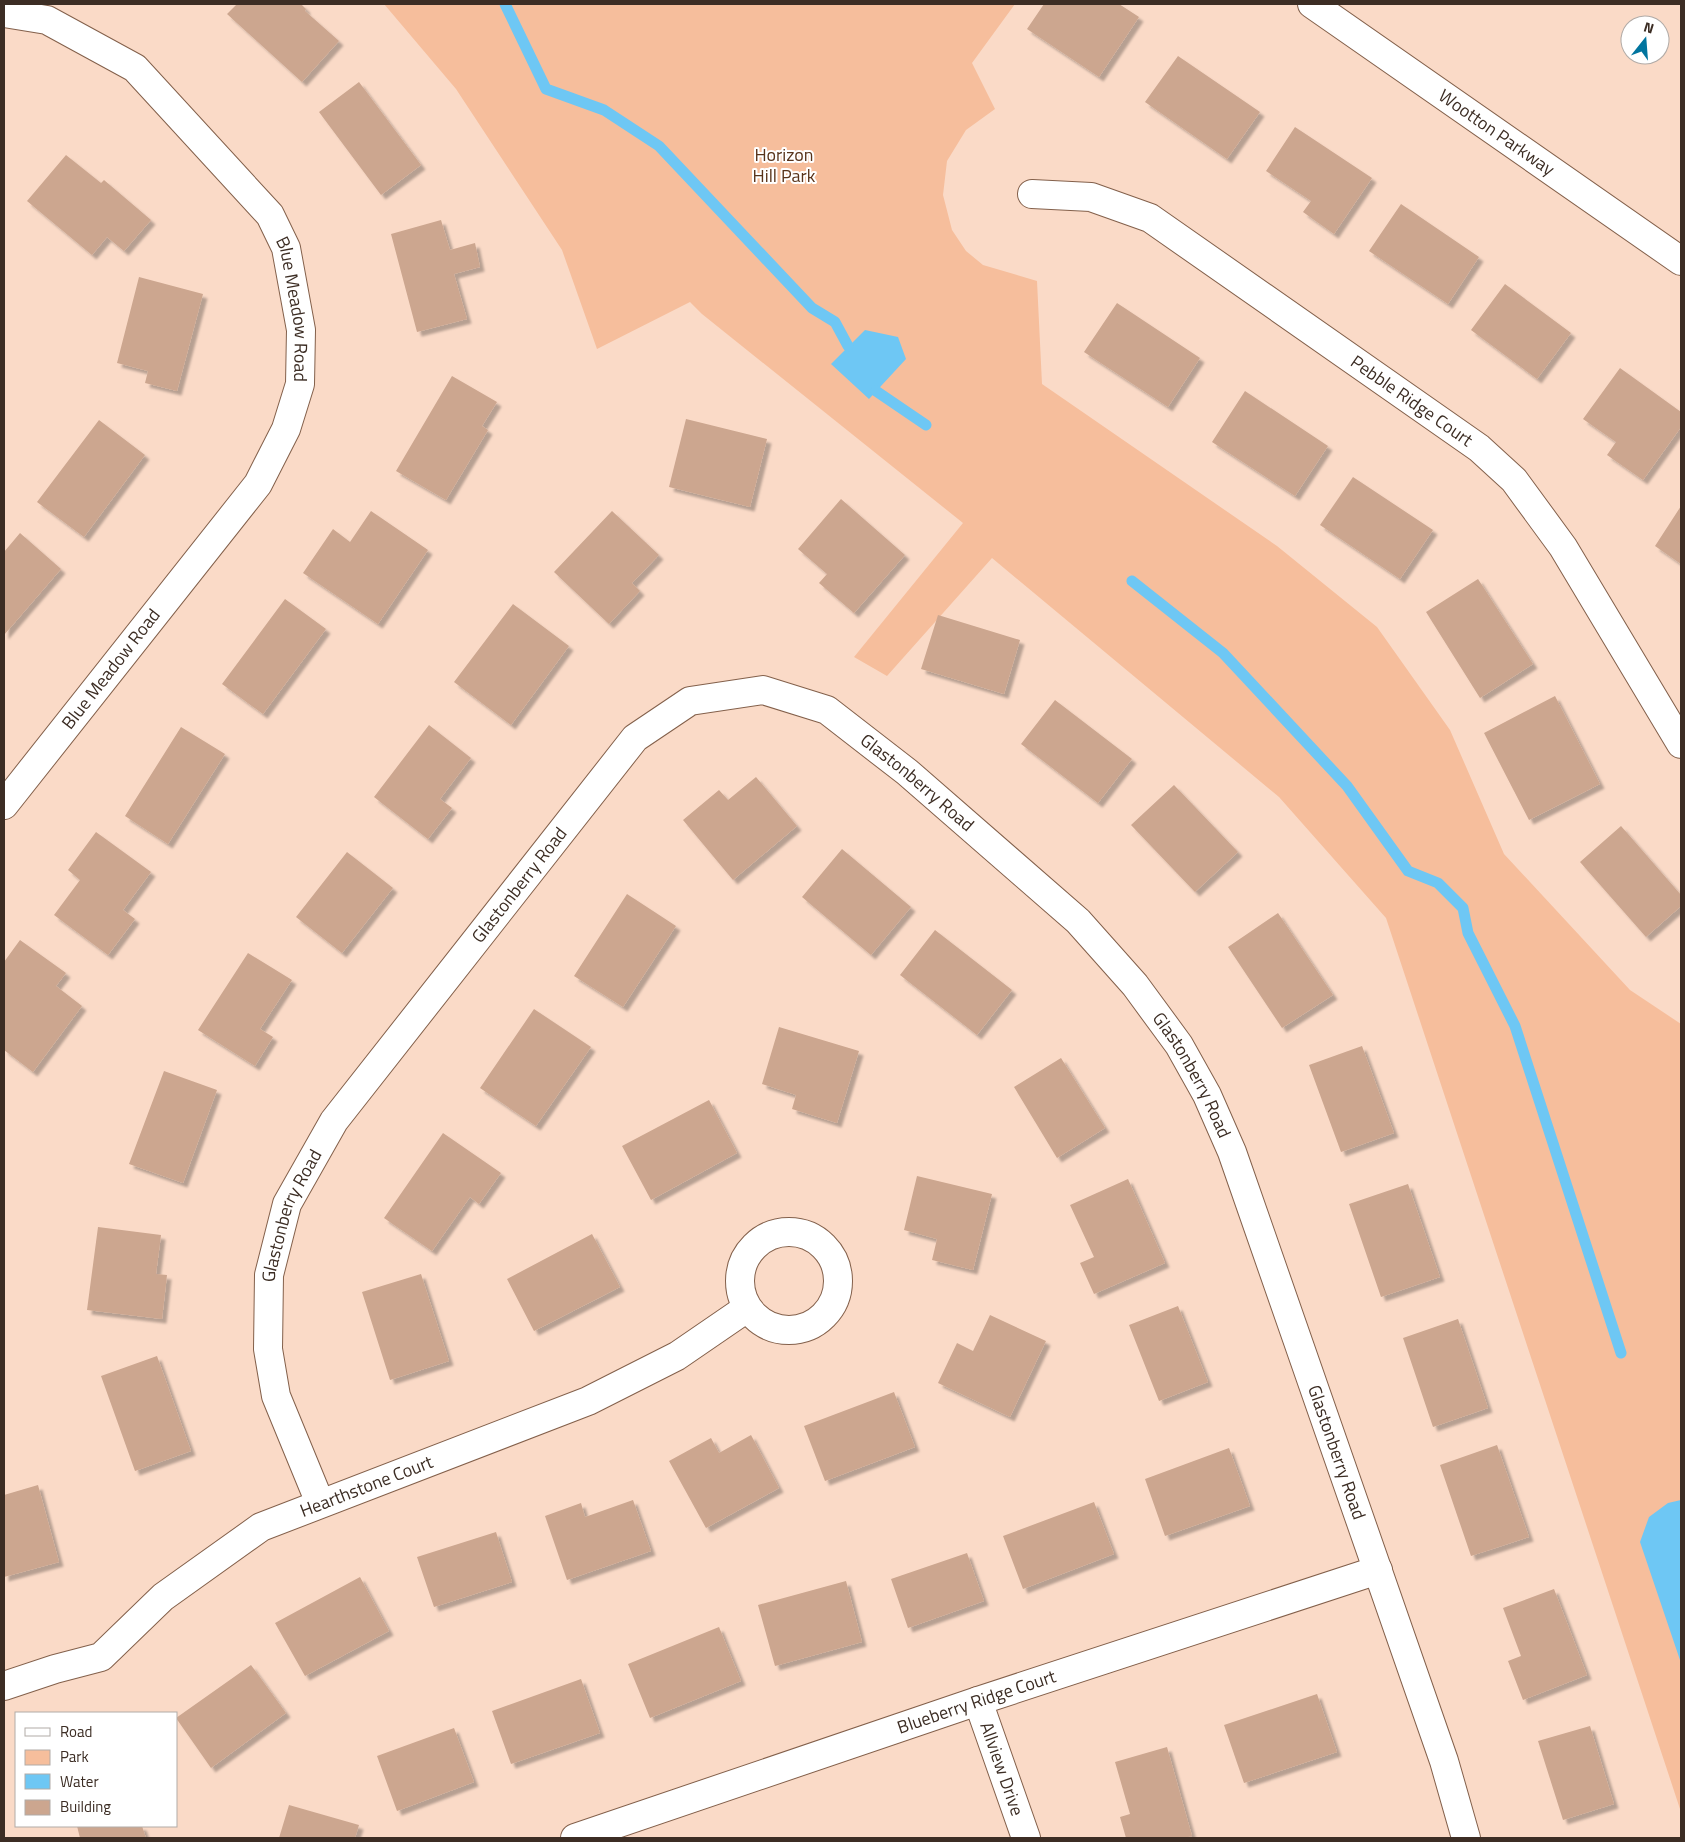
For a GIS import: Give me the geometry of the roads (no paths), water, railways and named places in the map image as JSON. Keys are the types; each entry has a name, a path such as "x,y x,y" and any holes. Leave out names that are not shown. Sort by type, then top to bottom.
{"street":[{"name":"Wootton Parkway","path":"1312,4 1681,261"},
{"name":"Blue Meadow Road","path":"4,13 47,20 136,68 270,215 286,248 301,330 300,384 286,429 258,484 4,805"},
{"name":"Pebble Ridge Court","path":"1032,194 1091,197 1150,218 1479,448 1514,480 1563,547 1681,744"},
{"name":"Glastonberry Road","path":"320,1503 276,1396 268,1349 269,1276 287,1204 334,1122 635,738 690,701 763,690 827,710 907,772 1078,921 1135,984 1179,1046 1207,1095 1232,1152 1444,1761 1466,1838"},
{"name":"Hearthstone Court","path":"4,1686 55,1669 101,1657 163,1597 261,1527 588,1401 677,1356 747,1308"},
{"name":"Blueberry Ridge Court","path":"575,1838 978,1701 1378,1570"},
{"name":"Allview Drive","path":"978,1701 1026,1838"}],"water":[{"path":"865,330 898,337 906,359 869,399 831,364"},
{"path":"1681,1500 1681,1663 1640,1542 1649,1517 1668,1503"}],"waterway":[{"path":"505,4 546,89 604,110 659,146 812,308 835,322 848,346"},
{"path":"876,391 926,425"},
{"path":"1132,581 1223,653 1347,786 1408,871 1438,883 1463,908 1468,933 1515,1026 1621,1353"}],"park label":[{"name":"Horizon Hill Park","path":"784,165"}]}
